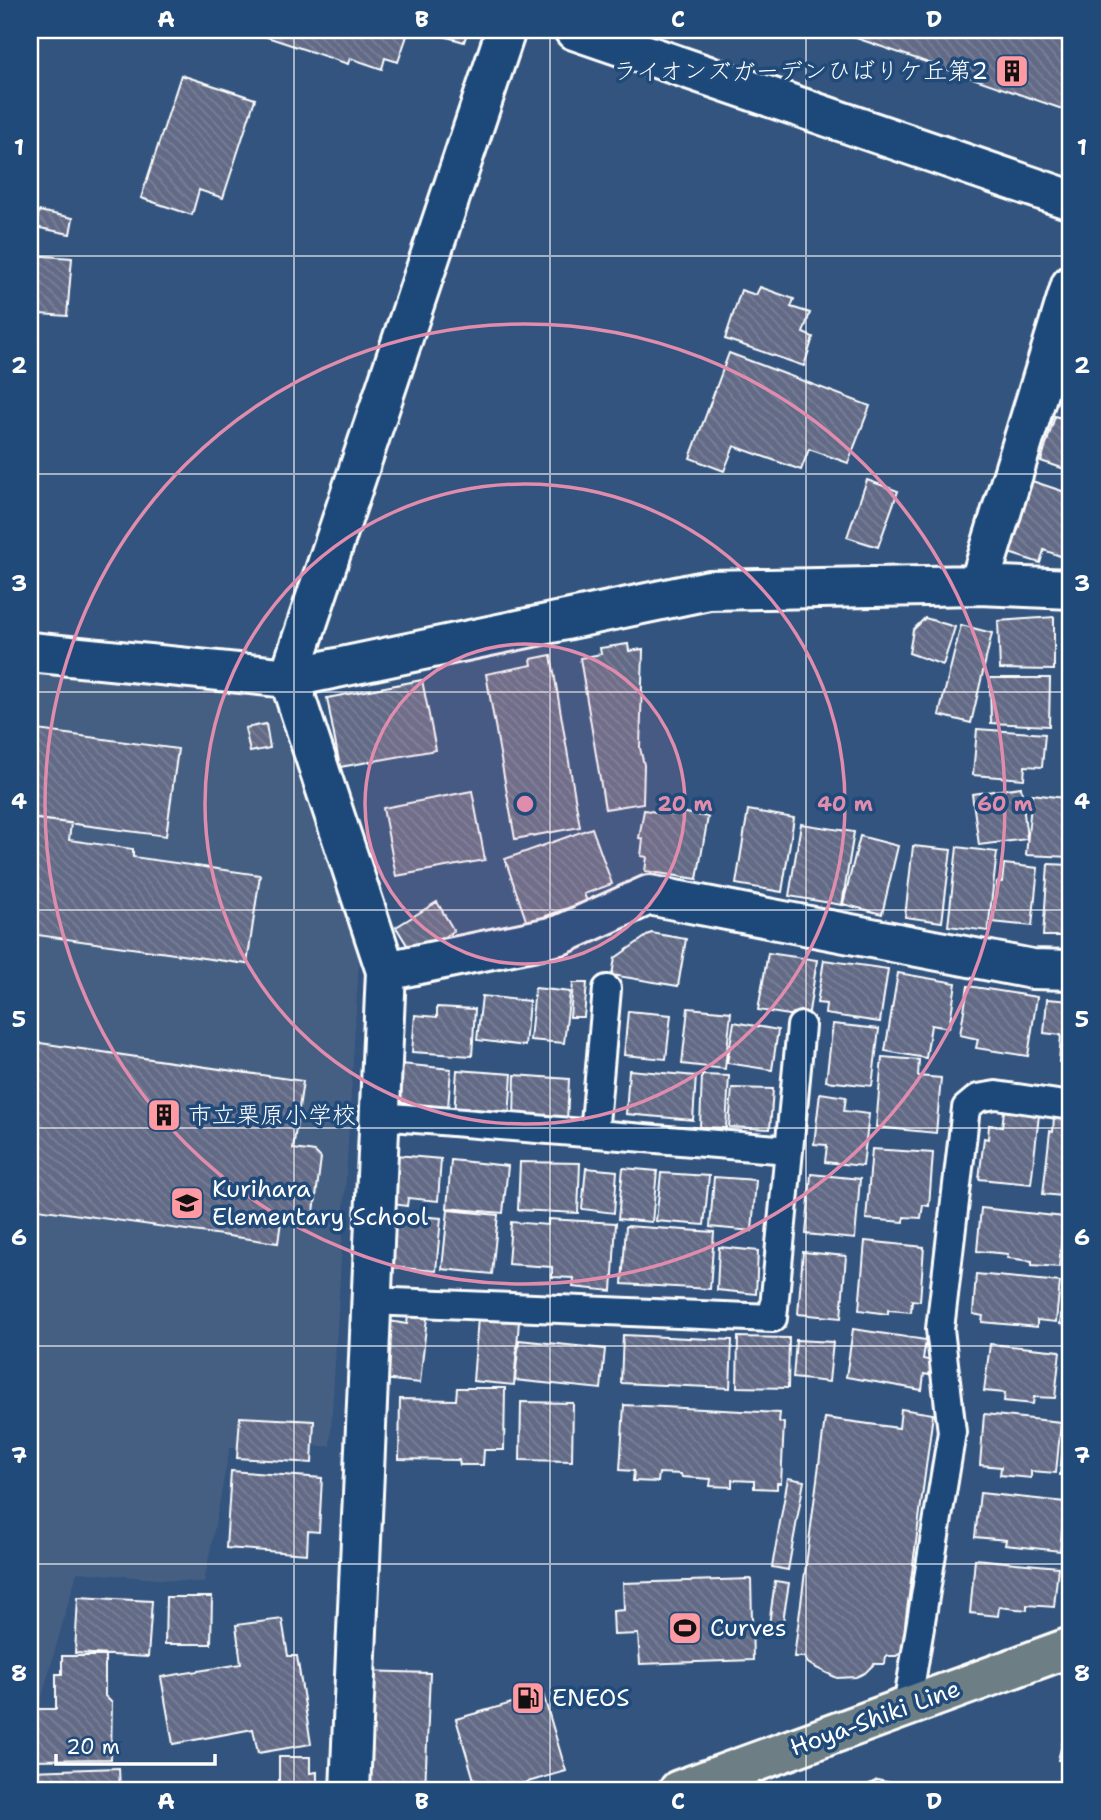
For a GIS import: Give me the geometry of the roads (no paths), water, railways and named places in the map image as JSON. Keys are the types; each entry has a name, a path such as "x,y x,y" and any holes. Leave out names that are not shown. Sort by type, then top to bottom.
{"main road":[{"name":"Hoya-Shiki Line","path":"699,1786 1071,1647"}],"street":[{"path":"350,1790 386,971 289,678 506,30"},
{"path":"573,30 1071,200"},
{"path":"979,585 1071,285"},
{"path":"30,652 289,678 709,590 979,585 1071,589"},
{"path":"386,971 560,934 649,895 1032,969 1071,970"}],"lane":[{"path":"594,1134 607,989"},
{"path":"371,1301 773,1318 801,1026"},
{"path":"907,1707 952,1432 940,1329 966,1108 978,1098 996,1095 1071,1106"},
{"path":"380,1116 789,1150"}],"place":[{"name":"ライオンズガーデンひばりケ丘第2","path":"1012,71"},
{"name":"市立栗原小学校","path":"164,1115"},
{"name":"Kurihara Elementary School","path":"187,1203"},
{"name":"Curves","path":"685,1628"},
{"name":"ENEOS","path":"528,1698"}]}
